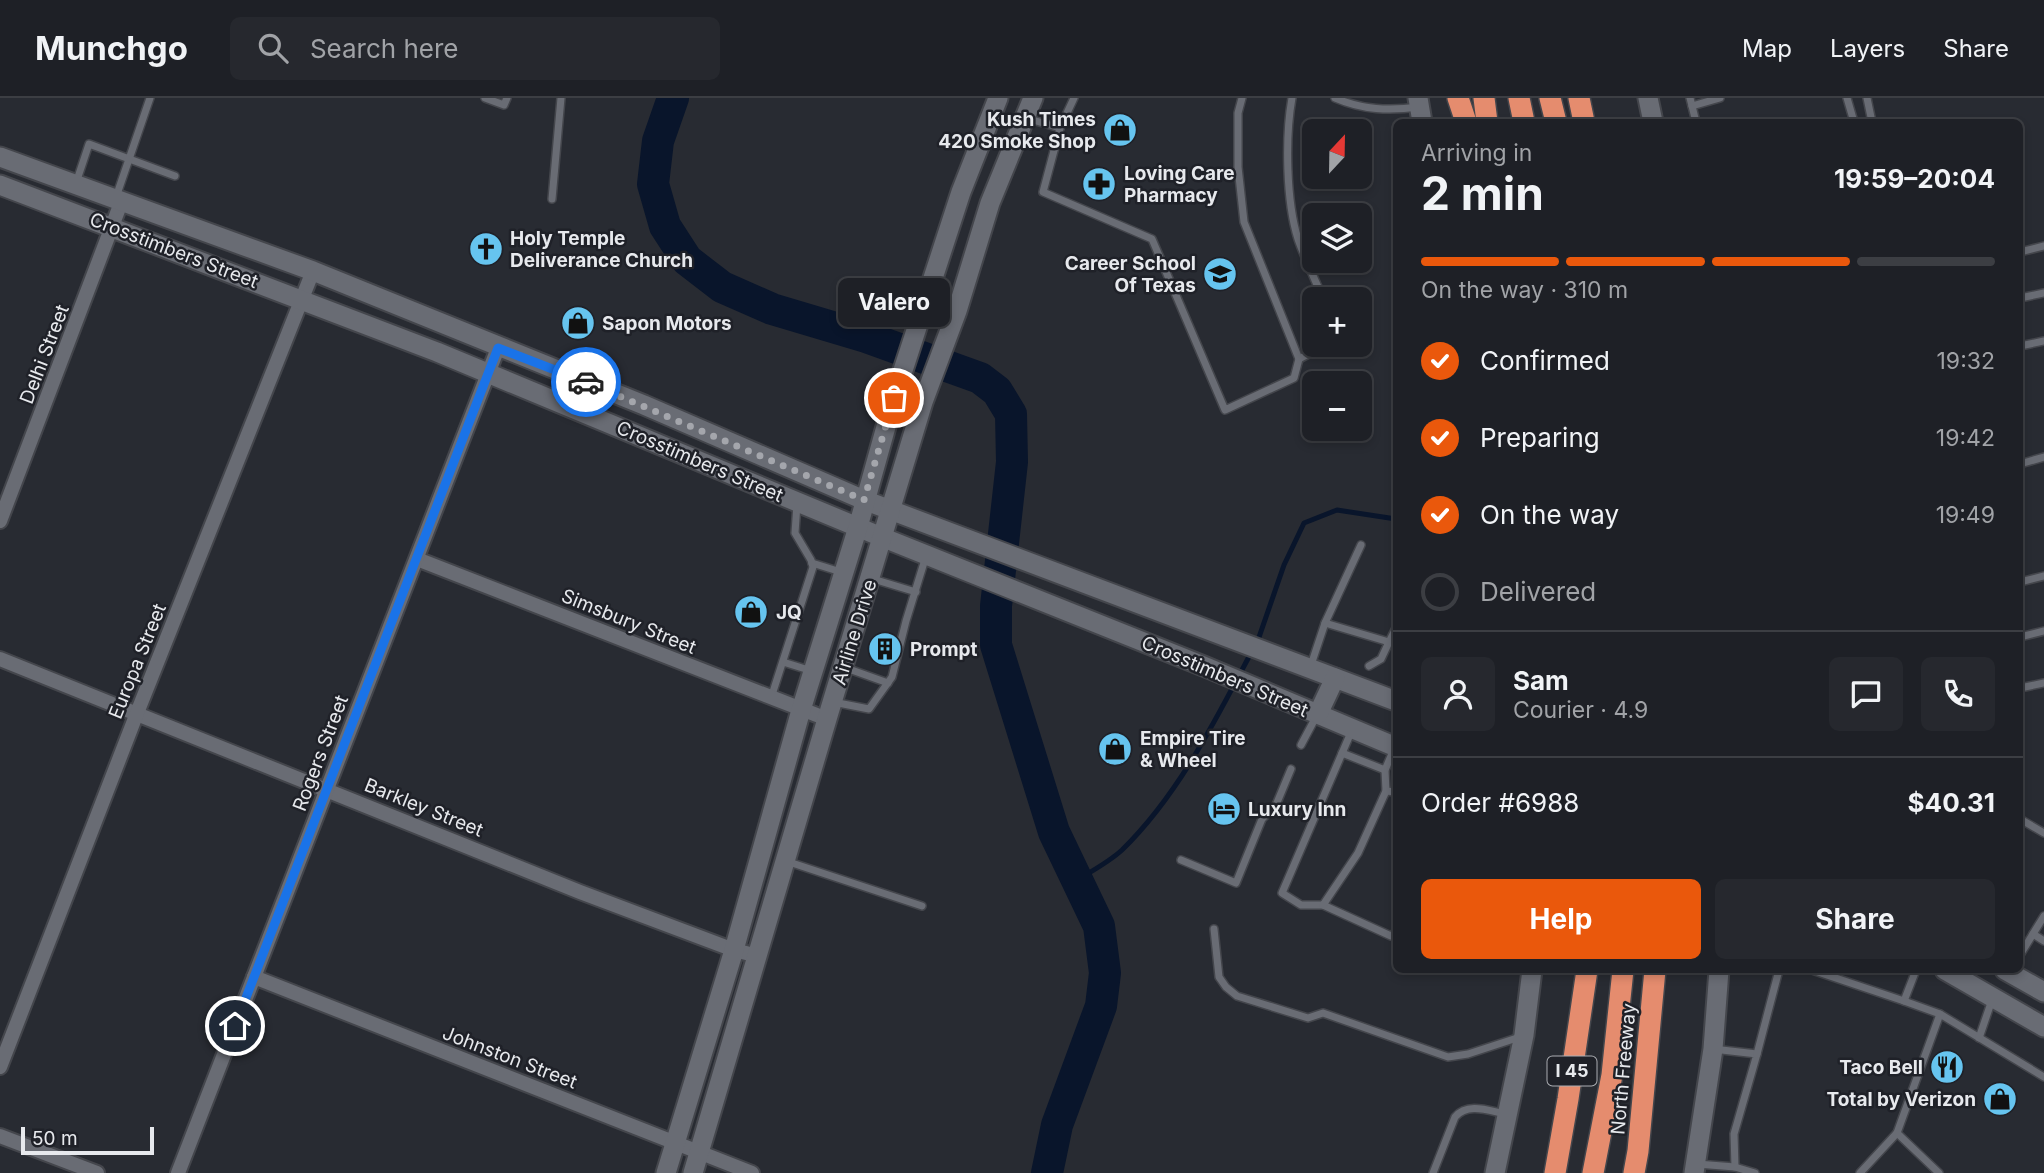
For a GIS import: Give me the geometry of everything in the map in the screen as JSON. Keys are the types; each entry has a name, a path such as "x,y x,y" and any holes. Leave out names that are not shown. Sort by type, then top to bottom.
{"highway":[{"path":"1458,98 1465,119"},
{"path":"1485,98 1487,119"},
{"path":"1519,98 1523,119"},
{"path":"1550,98 1555,119"},
{"path":"1578,98 1584,119"},
{"path":"1585,98 1585,119"},
{"name":"I 45","path":"1555,1173 1569,1099 1587,973"},
{"name":"North Freeway","path":"1593,1173 1612,1075 1623,973"},
{"name":"North Freeway","path":"1634,1173 1655,973"}],"main road":[{"name":"Airline Drive","path":"666,1173 734,950 801,710 858,527 894,398 928,301 961,192 998,98"},
{"name":"Airline Drive","path":"693,1173 923,402 957,311 990,202 1033,98"},
{"path":"1648,98 1652,119"},
{"name":"Crosstimbers Street","path":"0,157 313,271 644,405 864,500 1393,700"},
{"name":"Crosstimbers Street","path":"0,184 437,352 1393,746"},
{"path":"961,192 990,202"},
{"path":"634,433 644,405"},
{"path":"1122,633 1133,602"},
{"path":"1318,714 1335,678"},
{"path":"1494,1173 1524,1035 1532,973"},
{"path":"1695,1169 1713,1049 1719,973"},
{"path":"1951,973 2044,1027"},
{"path":"1993,996 2007,973"},
{"path":"2019,973 2044,992"}],"street":[{"name":"Delhi Street","path":"0,521 114,226 119,199"},
{"name":"Europa Street","path":"0,1067 313,271"},
{"name":"Rogers Street","path":"182,1172 254,977 498,348"},
{"name":"Simsbury Street","path":"417,559 801,710 830,711"},
{"name":"Barkley Street","path":"0,659 580,892 734,950 758,956"},
{"name":"Johnston Street","path":"254,977 752,1173"},
{"path":"0,1136 97,1173"}],"lane":[{"path":"119,199 150,98"},
{"path":"485,98 504,106 507,98"},
{"path":"552,199 561,98"},
{"path":"1074,98 1060,128 1043,192 1152,239 1225,411 1294,378 1299,359 1244,222 1238,167 1238,113 1241,98"},
{"path":"1292,98 1288,120 1289,187 1297,236 1318,287"},
{"path":"1335,98 1355,106 1393,110 1419,109"},
{"path":"1695,119 1691,102 1720,98"},
{"path":"1847,98 1853,119"},
{"path":"1867,98 1871,119"},
{"path":"1025,118 1060,128"},
{"path":"75,184 89,144 175,176"},
{"path":"2023,250 2044,246"},
{"path":"2023,297 2044,293"},
{"path":"2023,345 2044,341"},
{"path":"1299,359 1303,357"},
{"path":"2023,463 2044,457"},
{"path":"771,698 813,567 794,533 797,502"},
{"path":"1310,668 1325,622 1361,545"},
{"path":"830,711 869,709 892,677 927,554"},
{"path":"812,563 844,572"},
{"path":"2023,581 2044,576"},
{"path":"871,579 916,592"},
{"path":"1325,622 1390,642"},
{"path":"2023,636 2044,631"},
{"path":"1369,666 1381,659 1393,635"},
{"path":"783,662 813,671"},
{"path":"843,667 888,683"},
{"path":"2023,687 2044,683"},
{"path":"1301,745 1318,714"},
{"path":"1352,729 1282,893 1301,905 1323,905 1391,936 1393,934"},
{"path":"1342,753 1385,770"},
{"path":"1323,905 1358,853 1386,791 1385,770 1393,753"},
{"path":"1181,860 1236,883 1262,819 1276,805 1291,769"},
{"path":"1386,791 1393,792"},
{"path":"2023,821 2044,833"},
{"path":"785,860 922,906"},
{"path":"2023,949 2044,916"},
{"path":"1214,929 1219,977 1237,996 1308,1018 1323,1013 1448,1057 1468,1054 1524,1035"},
{"path":"2033,934 2044,941"},
{"path":"1735,1167 1734,1135 1778,973"},
{"path":"1821,973 1940,1014 2044,1077"},
{"path":"1904,1001 1915,973"},
{"path":"1979,1038 1993,996"},
{"path":"1860,1173 1897,1133 1940,1014"},
{"path":"1713,1049 1757,1054"},
{"path":"1433,1173 1455,1117 1464,1109 1507,1114"},
{"path":"1897,1133 1939,1173"},
{"path":"1695,1169 1735,1167 1755,1173"}],"waterway":[{"path":"673,98 658,141 653,184 665,226 687,260 722,287 772,309 866,337 980,378 997,391 1011,414 1012,462 996,606 996,645 1054,832 1099,926 1105,973 1101,1006 1057,1125 1047,1173"},
{"path":"1257,643 1284,565 1304,523 1337,510 1393,519"},
{"path":"1077,880 1122,850 1161,805 1194,756 1252,651"}],"way so far":[{"path":"586,382 864,500 894,398"}],"place":[{"name":"Kush Times 420 Smoke Shop","path":"1120,130"},
{"name":"Loving Care Pharmacy","path":"1099,184"},
{"name":"Holy Temple Deliverance Church","path":"486,249"},
{"name":"Career School Of Texas","path":"1220,274"},
{"name":"Sapon Motors","path":"578,323"},
{"name":"Valero","path":"894,398"},
{"name":"JQ","path":"751,612"},
{"name":"Prompt","path":"885,649"},
{"name":"Empire Tire & Wheel","path":"1115,749"},
{"name":"Luxury Inn","path":"1224,809"},
{"name":"Taco Bell","path":"1947,1067"},
{"name":"Total by Verizon","path":"2000,1099"}],"route":[{"path":"235,1026 498,348 586,382"}]}
